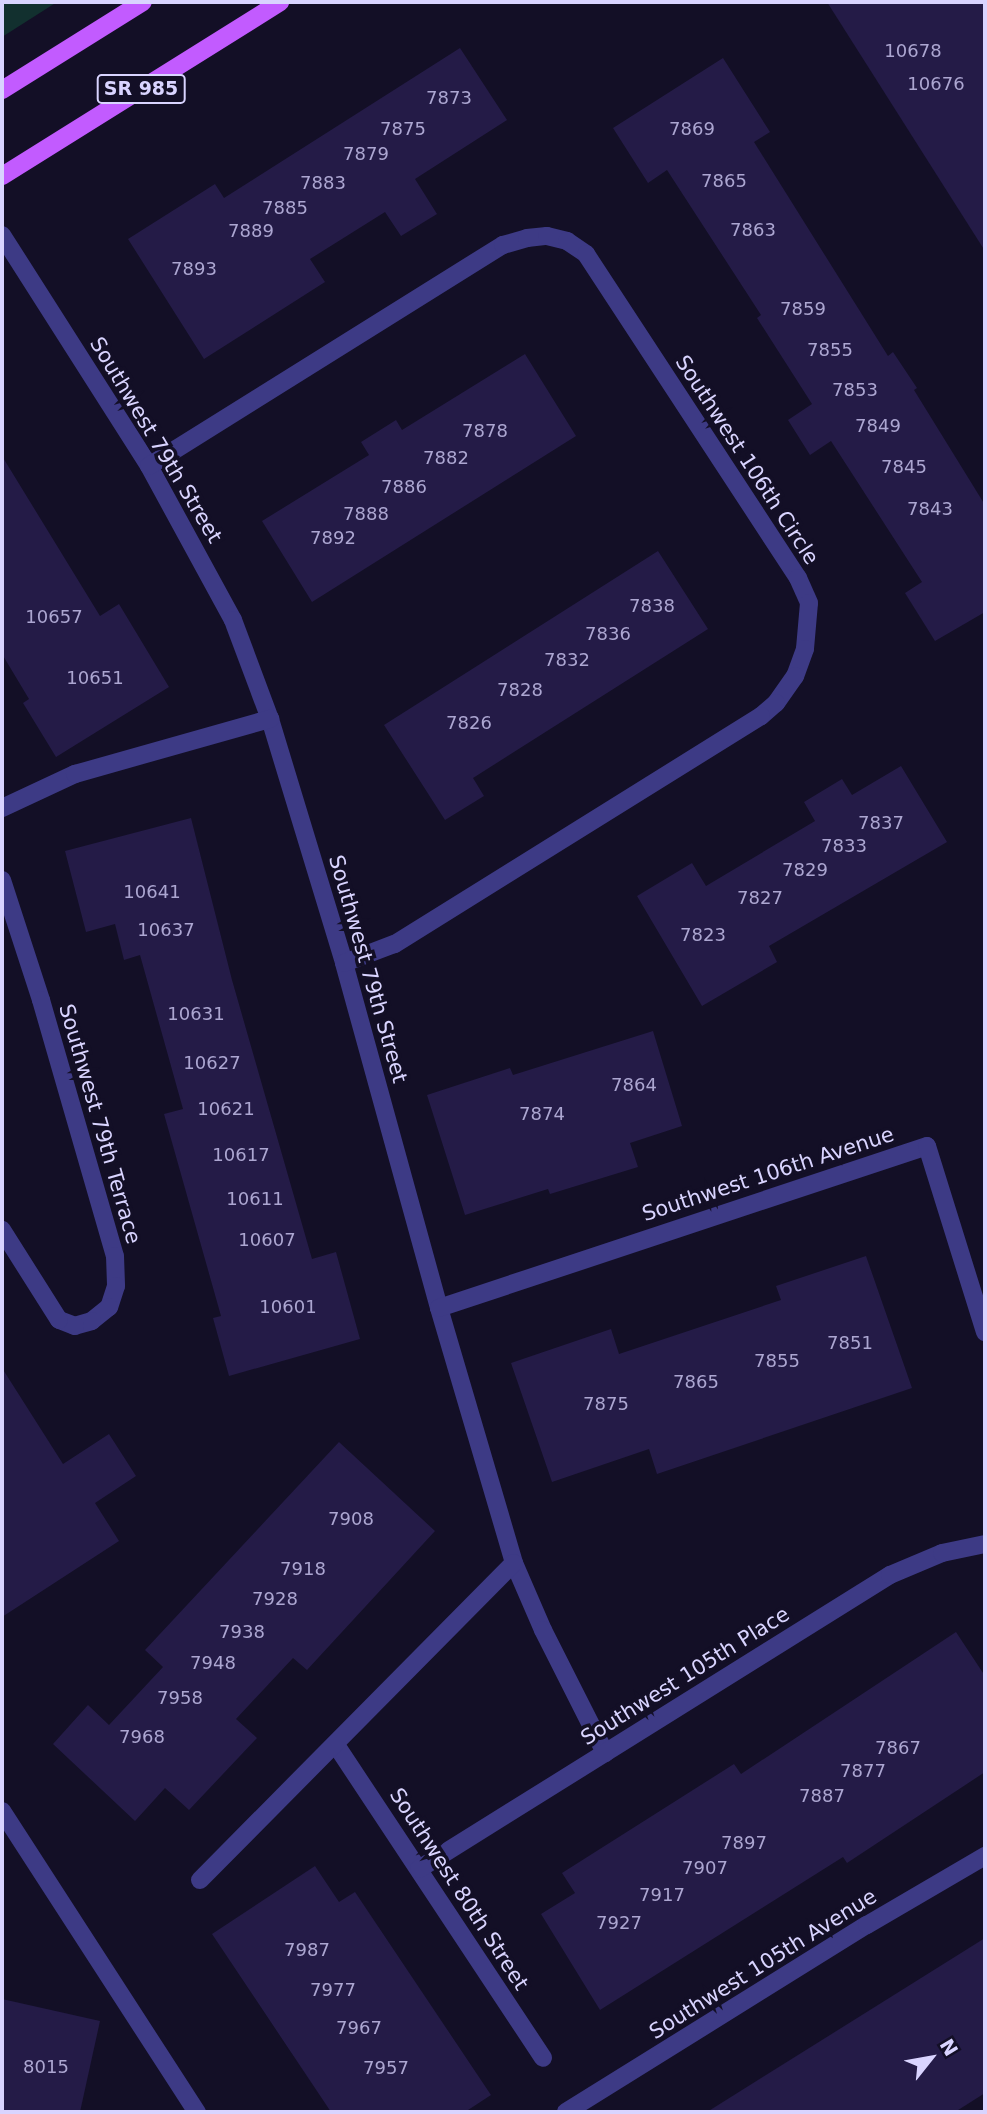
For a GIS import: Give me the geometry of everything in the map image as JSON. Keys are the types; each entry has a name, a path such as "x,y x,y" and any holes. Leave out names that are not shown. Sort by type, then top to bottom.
{"main road":[{"path":"2,90 143,2"},
{"name":"SR 985","path":"2,176 280,2"}],"street":[{"name":"Southwest 79th Street","path":"2,235 149,466 190,536 233,620 270,719 344,963 439,1308 514,1563 543,1630 605,1753"},
{"name":"Southwest 106th Circle","path":"149,466 503,245 547,236 568,241 586,254 798,578 809,603 805,649 794,676 776,703 761,716 394,944 344,963"},
{"path":"2,808 75,774 270,719"},
{"name":"Southwest 79th Terrace","path":"2,880 41,1000 114,1256 116,1286 109,1307 92,1321 83,1324 75,1325 59,1320 2,1230"},
{"name":"Southwest 106th Avenue","path":"439,1308 927,1146 985,1332"},
{"name":"Southwest 105th Place","path":"419,1869 890,1575 942,1553 985,1544"},
{"path":"200,1880 514,1563"},
{"name":"Southwest 80th Street","path":"336,1745 543,2058"},
{"path":"2,1811 197,2112"},
{"name":"Southwest 105th Avenue","path":"566,2112 867,1925 985,1856"}],"green space":[{"path":"2,2 57,2 2,37"}],"building":[{"path":"827,2 985,2 985,251"},
{"path":"460,48 507,120 415,179 437,214 401,236 385,212 310,259 325,282 204,359 128,239 215,184 224,198"},
{"path":"723,58 770,132 754,142 888,356 893,352 917,388 914,390 985,505 985,612 935,641 905,593 922,582 831,441 810,455 788,420 812,404 757,318 761,315 667,170 648,183 613,128"},
{"path":"525,354 576,436 312,602 262,521 369,455 361,442 396,420 402,430"},
{"path":"2,456 100,616 119,604 169,687 56,757 23,703 29,699 2,654"},
{"path":"658,551 708,629 473,778 484,796 445,820 384,725"},
{"path":"901,766 947,842 769,946 777,962 702,1006 637,896 692,863 706,886 815,821 804,802 842,779 852,795"},
{"path":"191,818 232,980 312,1259 336,1252 360,1339 229,1376 213,1318 221,1316 164,1114 183,1109 140,955 124,960 115,924 86,932 65,851"},
{"path":"653,1031 682,1126 630,1143 638,1167 550,1194 548,1189 465,1215 427,1095 510,1068 513,1075"},
{"path":"866,1256 912,1388 657,1474 649,1449 552,1482 511,1363 611,1329 619,1354 781,1300 776,1286"},
{"path":"2,1368 63,1464 109,1434 136,1476 95,1503 119,1541 2,1617"},
{"path":"339,1442 435,1531 307,1670 293,1658 236,1719 257,1738 189,1810 165,1788 135,1821 53,1744 88,1705 109,1725 163,1667 145,1650"},
{"path":"956,1632 985,1676 985,1772 847,1863 843,1857 600,2010 541,1914 575,1893 562,1873 734,1764 741,1774"},
{"path":"315,1866 339,1902 355,1892 491,2095 465,2112 331,2112 212,1934"},
{"path":"985,1938 985,2093 955,2112 707,2112"},
{"path":"2,1999 100,2021 80,2112 2,2112"}]}
